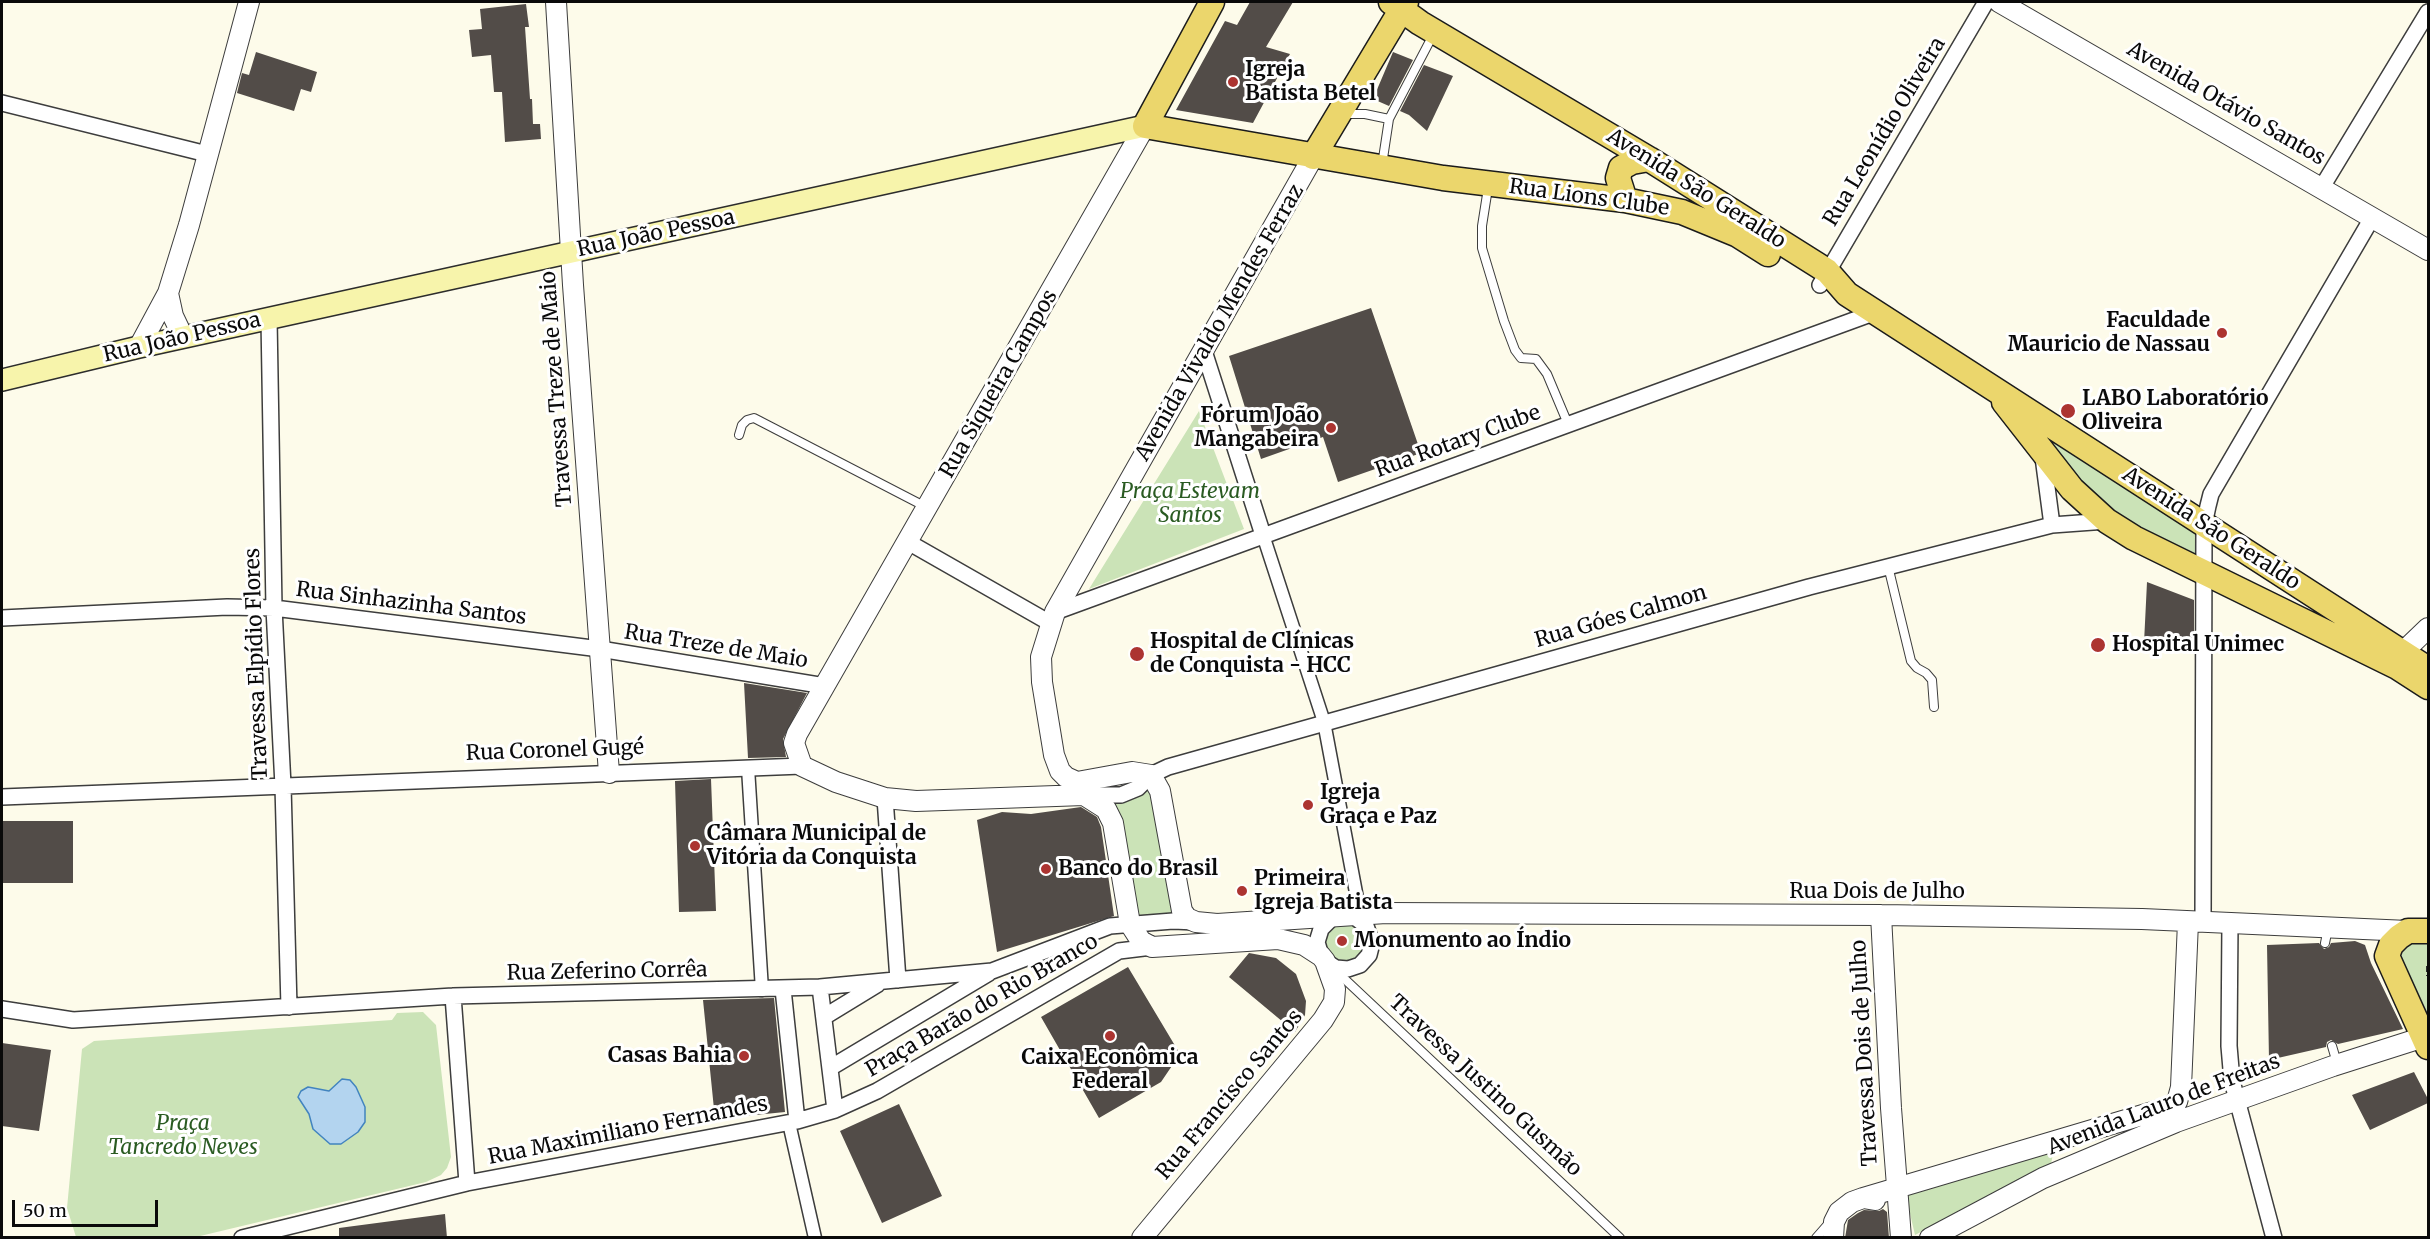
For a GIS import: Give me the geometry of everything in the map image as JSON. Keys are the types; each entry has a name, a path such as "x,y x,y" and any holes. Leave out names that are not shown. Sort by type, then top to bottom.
{"main road":[{"name":"Rua Siqueira Campos","path":"1145,126 1212,2"},
{"name":"Avenida São Geraldo","path":"1399,4 1435,31 1649,159 1847,294 2204,525 2400,660 2428,687"},
{"name":"Avenida Vivaldo Mendes Ferraz","path":"1313,157 1399,4"},
{"name":"Rua João Pessoa","path":"2,380 183,337 1145,126 1313,157"},
{"name":"Rua Lions Clube","path":"1313,157 1382,166 1443,178 1624,200 1682,212 1738,235 1824,278"},
{"path":"1624,200 1618,178 1621,168 1632,162 1649,159"},
{"name":"Avenida São Geraldo","path":"1993,388 2072,489 2107,520 2134,538 2400,660 2428,669"},
{"path":"2418,931 2399,937 2391,945 2388,956 2426,1042"}],"street":[{"path":"139,347 168,293 249,2"},
{"name":"Travessa Treze de Maio","path":"556,2 571,252 609,773"},
{"name":"Rua Leonídio Oliveira","path":"1824,278 1986,2"},
{"name":"Avenida Otávio Santos","path":"1998,2 2428,250"},
{"path":"2322,187 2428,12"},
{"path":"2,103 207,154"},
{"name":"Rua Siqueira Campos","path":"802,766 795,743 797,734 1145,126"},
{"name":"Avenida Vivaldo Mendes Ferraz","path":"1055,758 1041,674 1041,657 1053,617 1313,157"},
{"path":"2193,1115 2185,1109 2180,1097 2195,922 2205,571 2204,525 2211,494 2372,218"},
{"path":"168,293 173,316 183,337"},
{"name":"Rua Rotary Clube","path":"1053,617 1263,535 1876,312"},
{"name":"Travessa Elpídio Flores","path":"268,319 274,608 283,786 289,1007"},
{"path":"1204,351 1324,722 1347,915"},
{"path":"2052,525 2043,453 2044,440 2056,429"},
{"name":"Rua Góes Calmon","path":"1084,795 1121,795 1138,788 1151,775 1168,767 1888,566 2052,525 2107,520"},
{"path":"908,542 1053,617"},
{"name":"Rua Sinhazinha Santos","path":"2,618 216,608 274,608 600,649"},
{"path":"2400,660 2428,628"},
{"name":"Rua Treze de Maio","path":"600,649 825,686"},
{"path":"1055,758 1060,771 1077,782 1132,772 1151,775 1160,791 1189,917"},
{"path":"1033,796 1044,793 1051,787 1055,778 1055,758"},
{"name":"Rua Coronel Gugé","path":"2,797 802,766 837,782 885,798 916,801 1084,795"},
{"path":"748,768 762,990"},
{"path":"1084,795 1106,809 1113,823 1130,924 1140,941 1152,947 1278,939 1304,945 1326,964 1348,969 1360,965 1370,951 1372,943 1366,926 1356,918 1347,915 1331,918 1321,929 1317,942 1326,964"},
{"path":"885,798 891,980"},
{"name":"Rua Dois de Julho","path":"1189,917 1250,924 1347,915 1881,915 2142,919 2230,923 2327,936 2418,931"},
{"name":"Travessa Dois de Julho","path":"1881,915 1900,1229"},
{"name":"Praça Barão do Rio Branco","path":"830,1068 992,972 1110,926 1173,921 1189,917"},
{"path":"2230,923 2229,1046 2232,1081 2274,1238"},
{"name":"Praça Barão do Rio Branco","path":"793,1122 835,1110 877,1091 1119,951 1152,947"},
{"name":"Rua Francisco Santos","path":"1142,1238 1323,1020 1334,1002 1335,989 1326,964"},
{"name":"Praça Barão do Rio Branco","path":"762,990 992,972"},
{"name":"Praça Barão do Rio Branco","path":"824,1017 891,980"},
{"path":"820,987 835,1110"},
{"path":"783,989 793,1122 815,1238"},
{"name":"Rua Zeferino Corrêa","path":"453,996 762,990"},
{"path":"2,1009 73,1020 453,996 467,1183 242,1237"},
{"name":"Avenida Lauro de Freitas","path":"1930,1238 2043,1178 2236,1099 2334,1055 2426,1042"},
{"name":"Avenida Lauro de Freitas","path":"1839,1212 1852,1202 1863,1198 2166,1108 2177,1102 2180,1097"},
{"name":"Rua Maximiliano Fernandes","path":"467,1183 793,1122"},
{"path":"1863,1198 1881,1202 1894,1212 1900,1229"},
{"path":"1833,1238 1834,1222 1839,1212"}],"lane":[{"path":"1382,166 1389,119 1435,31"},
{"path":"1337,116 1349,112 1389,119"},
{"path":"1489,184 1482,226 1482,248 1504,321 1515,350 1521,358 1536,359 1547,374 1568,424"},
{"path":"739,435 742,424 754,418 927,508"},
{"path":"1888,566 1911,661 1932,680 1934,707"},
{"name":"Travessa Justino Gusmão","path":"1326,964 1620,1238"},
{"path":"1816,1238 1839,1212"}],"path":[{"path":"2428,966 2428,976"}],"green space":[{"name":"Praça Estevam Santos","path":"1199,411 1244,529 1089,589"},
{"path":"2049,433 2204,525 2205,571 2107,521 2044,440"},
{"path":"1150,779 1180,917 1133,917 1103,804"},
{"path":"1362,921 1367,958 1330,965 1321,929 1325,923"},
{"path":"2428,931 2428,1047 2391,945"},
{"name":"Praça Tancredo Neves","path":"423,1012 436,1025 451,1157 447,1168 441,1175 426,1182 196,1237 76,1237 67,1208 82,1049 94,1041 392,1020 397,1013"},
{"path":"2054,1149 2051,1164 1915,1235 1904,1188"}],"water":[{"path":"342,1079 350,1080 356,1087 365,1107 365,1122 358,1132 341,1144 330,1144 313,1129 309,1114 298,1097 301,1091 308,1087 329,1091"}],"building":[{"name":"Igreja Batista Betel","path":"1250,2 1293,2 1266,47 1290,54 1253,123 1176,110 1225,21 1237,25"},
{"path":"526,4 529,27 525,27 530,99 532,99 533,124 540,124 541,139 505,142 502,92 494,92 491,55 472,57 469,30 482,29 480,9"},
{"path":"256,52 317,72 311,92 301,89 294,111 237,93 242,73 249,75"},
{"path":"1393,52 1413,60 1389,106 1373,99"},
{"path":"1424,65 1453,76 1427,131 1409,115 1400,111"},
{"path":"1371,308 1421,453 1338,482 1323,437 1261,459 1229,356"},
{"path":"2147,582 2194,600 2194,640 2144,643"},
{"path":"744,683 807,693 783,739 786,757 748,758"},
{"name":"Câmara Municipal de Vitória da Conquista","path":"711,779 716,911 679,912 675,781"},
{"name":"Banco do Brasil","path":"1081,807 1097,817 1101,827 1114,916 997,952 977,820 1002,812 1031,814"},
{"path":"2,821 73,821 73,883 2,883"},
{"path":"2355,941 2365,945 2371,963 2403,1029 2338,1044 2331,1040 2327,1042 2326,1047 2269,1060 2267,945 2319,943 2324,949 2331,943"},
{"path":"1249,953 1276,958 1296,974 1306,1001 1305,1015 1295,1032 1229,977"},
{"name":"Caixa Econômica Federal","path":"1128,967 1180,1054 1161,1082 1099,1118 1041,1017"},
{"name":"Casas Bahia","path":"774,998 785,1112 715,1119 703,1000"},
{"path":"2,1043 51,1050 39,1131 2,1126"},
{"path":"2414,1072 2428,1103 2370,1130 2352,1095"},
{"path":"899,1104 942,1196 882,1223 840,1131"},
{"path":"1883,1209 1887,1212 1889,1238 1845,1238 1848,1220 1864,1210"},
{"path":"445,1214 447,1238 339,1238 339,1228"}],"place":[{"name":"Igreja Batista Betel","path":"1233,82"},
{"name":"Faculdade Mauricio de Nassau","path":"2222,333"},
{"name":"LABO Laboratório Oliveira","path":"2068,411"},
{"name":"Fórum João Mangabeira","path":"1331,428"},
{"name":"Hospital Unimec","path":"2098,645"},
{"name":"Hospital de Clínicas de Conquista - HCC","path":"1137,654"},
{"name":"Igreja Graça e Paz","path":"1308,805"},
{"name":"Câmara Municipal de Vitória da Conquista","path":"695,846"},
{"name":"Banco do Brasil","path":"1046,869"},
{"name":"Primeira Igreja Batista","path":"1242,891"},
{"name":"Monumento ao Índio","path":"1342,941"},
{"name":"Caixa Econômica Federal","path":"1110,1036"},
{"name":"Casas Bahia","path":"744,1056"}]}
